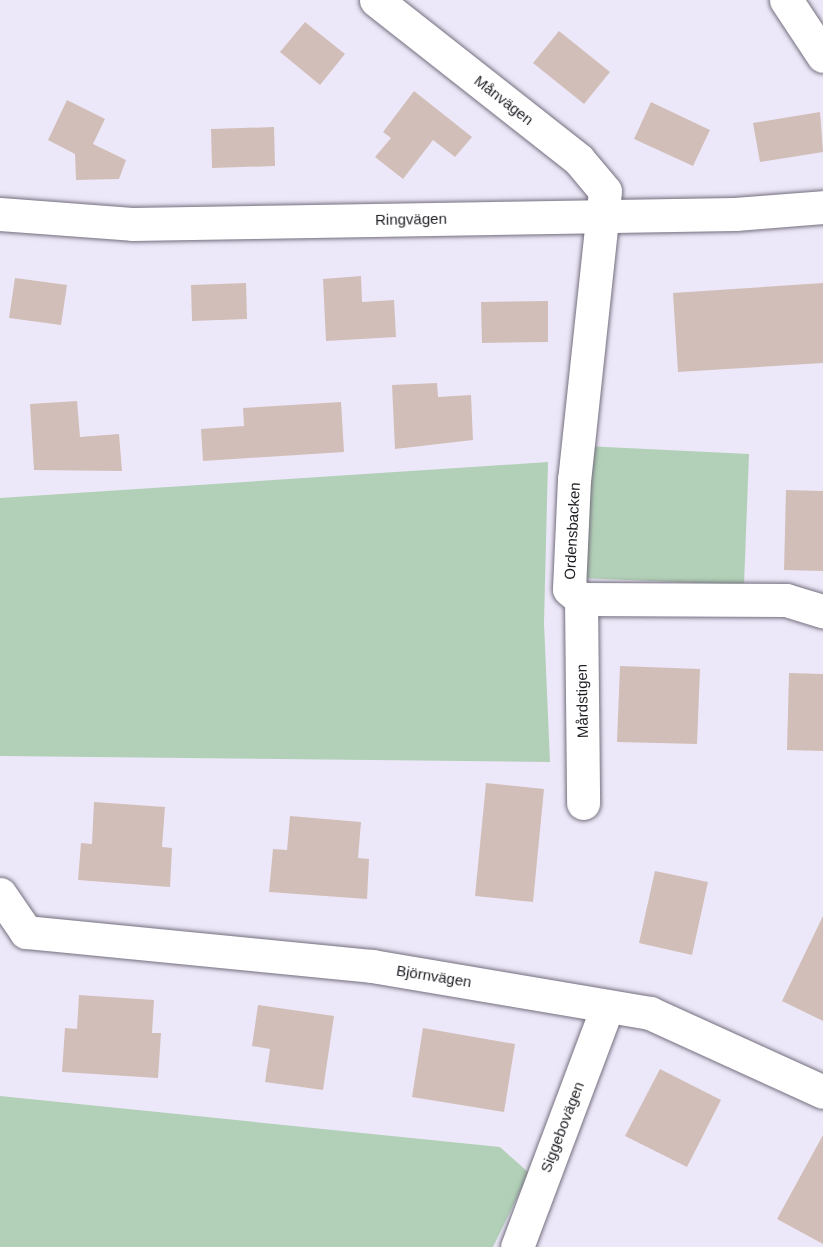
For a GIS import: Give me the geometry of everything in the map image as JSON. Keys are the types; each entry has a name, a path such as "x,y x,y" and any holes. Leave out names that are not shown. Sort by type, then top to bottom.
{"street":[{"name":"Månvägen","path":"376,0 579,160 606,191 603,216"},
{"path":"786,0 823,56"},
{"name":"Ringvägen","path":"0,214 132,224 603,216 823,207"},
{"name":"Ordensbacken","path":"603,216 574,479 569,589 581,599 786,600 823,611"},
{"name":"Mårdstigen","path":"581,599 583,803"},
{"name":"Björnvägen","path":"0,894 13,935 372,966 608,1007 687,1025 823,1092"},
{"name":"Siggebovägen","path":"517,1247 608,1007"}],"green space":[{"path":"585,446 749,454 744,585 579,578"},
{"path":"548,462 544,623 550,762 0,756 0,498"},
{"path":"0,1096 500,1147 529,1173 493,1247 0,1247"}],"building":[{"path":"305,22 345,54 320,85 280,52"},
{"path":"559,31 610,72 584,104 533,63"},
{"path":"414,91 472,137 455,157 433,140 403,179 375,157 391,138 383,132"},
{"path":"67,100 105,119 93,144 126,160 119,179 76,180 75,154 48,140"},
{"path":"651,102 710,130 693,166 634,139"},
{"path":"820,112 823,152 760,162 753,123"},
{"path":"274,127 275,166 212,168 211,129"},
{"path":"361,276 362,302 394,300 396,337 326,341 323,279"},
{"path":"15,278 67,285 61,325 9,318"},
{"path":"246,283 247,319 192,321 191,285"},
{"path":"823,283 823,363 678,372 673,293"},
{"path":"548,301 548,342 482,343 481,302"},
{"path":"437,383 438,397 471,395 473,440 395,449 392,385"},
{"path":"77,401 80,437 119,434 122,471 34,470 30,404"},
{"path":"341,402 344,452 203,461 201,429 244,426 243,408"},
{"path":"786,490 823,491 823,571 784,570"},
{"path":"620,666 700,669 697,744 617,742"},
{"path":"789,673 823,674 823,751 787,750"},
{"path":"486,783 544,789 533,902 475,896"},
{"path":"94,802 165,807 162,847 172,848 170,887 78,880 81,843 92,844"},
{"path":"290,816 361,822 358,858 369,859 367,899 269,892 273,849 287,850"},
{"path":"655,871 708,882 692,955 639,943"},
{"path":"823,916 823,1021 782,1001"},
{"path":"79,995 154,1000 152,1033 161,1033 158,1078 62,1072 65,1028 77,1029"},
{"path":"258,1005 334,1016 323,1090 265,1082 270,1049 252,1046"},
{"path":"423,1028 515,1044 504,1112 412,1097"},
{"path":"660,1069 721,1100 687,1167 625,1136"},
{"path":"823,1135 823,1244 777,1219"}]}
